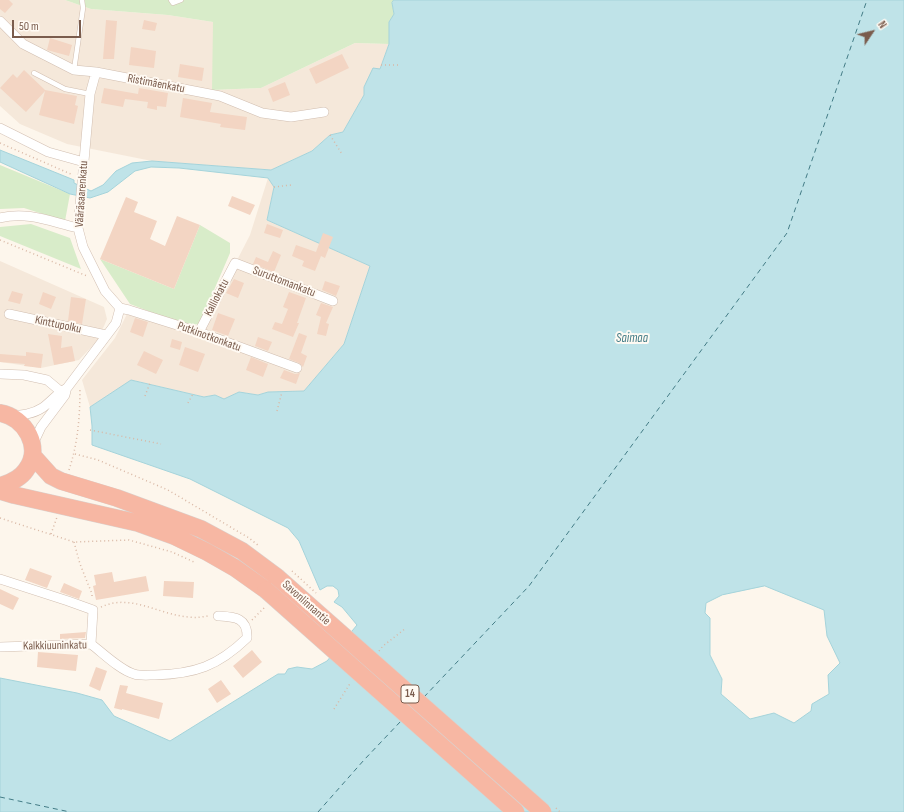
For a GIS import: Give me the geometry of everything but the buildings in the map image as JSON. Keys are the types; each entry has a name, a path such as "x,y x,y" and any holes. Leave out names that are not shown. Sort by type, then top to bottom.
{"highway":[{"name":"14","path":"6,415 24,427 29,435 32,451"},
{"path":"0,486 11,482 27,470 32,451"},
{"name":"Savonlinnantie","path":"32,451 51,476 61,481 117,498 201,529 242,551 277,577 543,812"},
{"name":"Savonlinnantie","path":"0,491 138,523 167,533 208,552 235,568 266,597 516,812"}],"street":[{"name":"Ristimäenkatu","path":"0,22 23,44 74,70 96,72 220,96 262,113 291,117 324,112"},
{"name":"Vääräsaarenkatu","path":"96,72 90,94 84,162 80,180 78,228 83,247 105,291 120,308"},
{"path":"0,128 48,152 84,162"},
{"path":"0,218 9,216 30,216 78,228"},
{"name":"Suruttomankatu","path":"235,263 333,301"},
{"name":"Kalliokatu","path":"200,332 235,263"},
{"path":"32,451 41,427 66,390 116,323 120,308"},
{"name":"Putkinotkonkatu","path":"120,308 200,332 297,368"},
{"name":"Kinttupolku","path":"9,314 106,335"},
{"path":"0,374 24,375 47,380 66,390"},
{"path":"6,415 34,412 42,408 66,390"},
{"path":"0,579 92,610 91,644"},
{"path":"218,616 234,617 242,620 246,627"},
{"name":"Kalkkiuuninkatu","path":"0,646 91,644 121,669 135,675 167,674 194,671 219,660 246,638 246,627"}],"lane":[{"path":"74,70 83,8 82,0"},
{"path":"171,0 173,2 181,0"},
{"path":"34,73 65,89 90,94"}],"path":[{"path":"381,65 398,65"},
{"path":"330,135 342,154"},
{"path":"0,143 80,180"},
{"path":"274,187 291,185"},
{"path":"0,240 88,277"},
{"path":"69,470 75,454 78,437 80,381"},
{"path":"145,396 150,383"},
{"path":"277,411 282,392"},
{"path":"188,403 193,394"},
{"path":"90,430 161,444"},
{"path":"75,454 98,460 168,490 249,538 261,548"},
{"path":"51,534 58,515"},
{"path":"0,518 74,542 129,540 172,552 196,562"},
{"path":"74,542 80,564 92,594 92,610 110,603 133,603 189,617 218,616"},
{"path":"246,627 266,597"}],"shaded area":[{"path":"0,0 65,0 91,9 168,15 213,22 213,90 261,88 355,43 389,44 380,69 364,87 364,95 343,132 330,135 312,151 271,170 152,161 67,144 20,124 0,106"},
{"path":"268,178 274,187 267,220 370,266 344,344 304,391 268,392 258,395 239,392 224,400 215,395 204,397 132,380 90,407 82,380 115,338 129,310 200,332 250,235"},
{"path":"0,261 104,307 107,319 98,340 79,360 41,368 0,362"}],"green space":[{"path":"65,0 394,0 392,3 394,14 389,22 389,44 355,43 261,88 212,90 213,22 168,15 91,9"},
{"path":"0,165 70,194 65,221 24,208 0,209"},
{"path":"31,224 70,238 81,269 0,236 0,227"},
{"path":"200,225 230,243 230,253 198,324 187,326 130,304 100,259 174,289"}],"water":[{"name":"Saimaa","path":"394,0 904,0 904,812 0,812 0,678 77,693 102,700 114,716 170,741 278,674 285,674 288,669 297,667 312,669 327,661 357,625 342,607 334,602 339,596 338,590 333,586 327,586 320,590 299,541 288,528 190,479 92,445 90,407 131,380 204,397 215,395 224,399 239,392 258,395 268,392 304,391 344,344 370,266 267,220 274,187 268,178 179,168 151,167 135,171 108,192 90,198 70,194 0,162 0,150 74,180 74,183 91,191 103,185 116,171 132,163 152,161 271,170 312,151 330,135 343,132 364,95 364,87 373,68 380,69 389,44 389,22 394,14 392,3","holes":["765,586 824,610 827,636 840,663 828,675 829,694 812,704 811,711 794,723 774,713 750,719 721,694 722,679 710,655 710,618 705,613 706,603 722,595"]}],"ferry route":[{"path":"424,697 529,586 787,233 867,0"},
{"path":"318,812 401,721"},
{"path":"0,797 70,812"}]}
